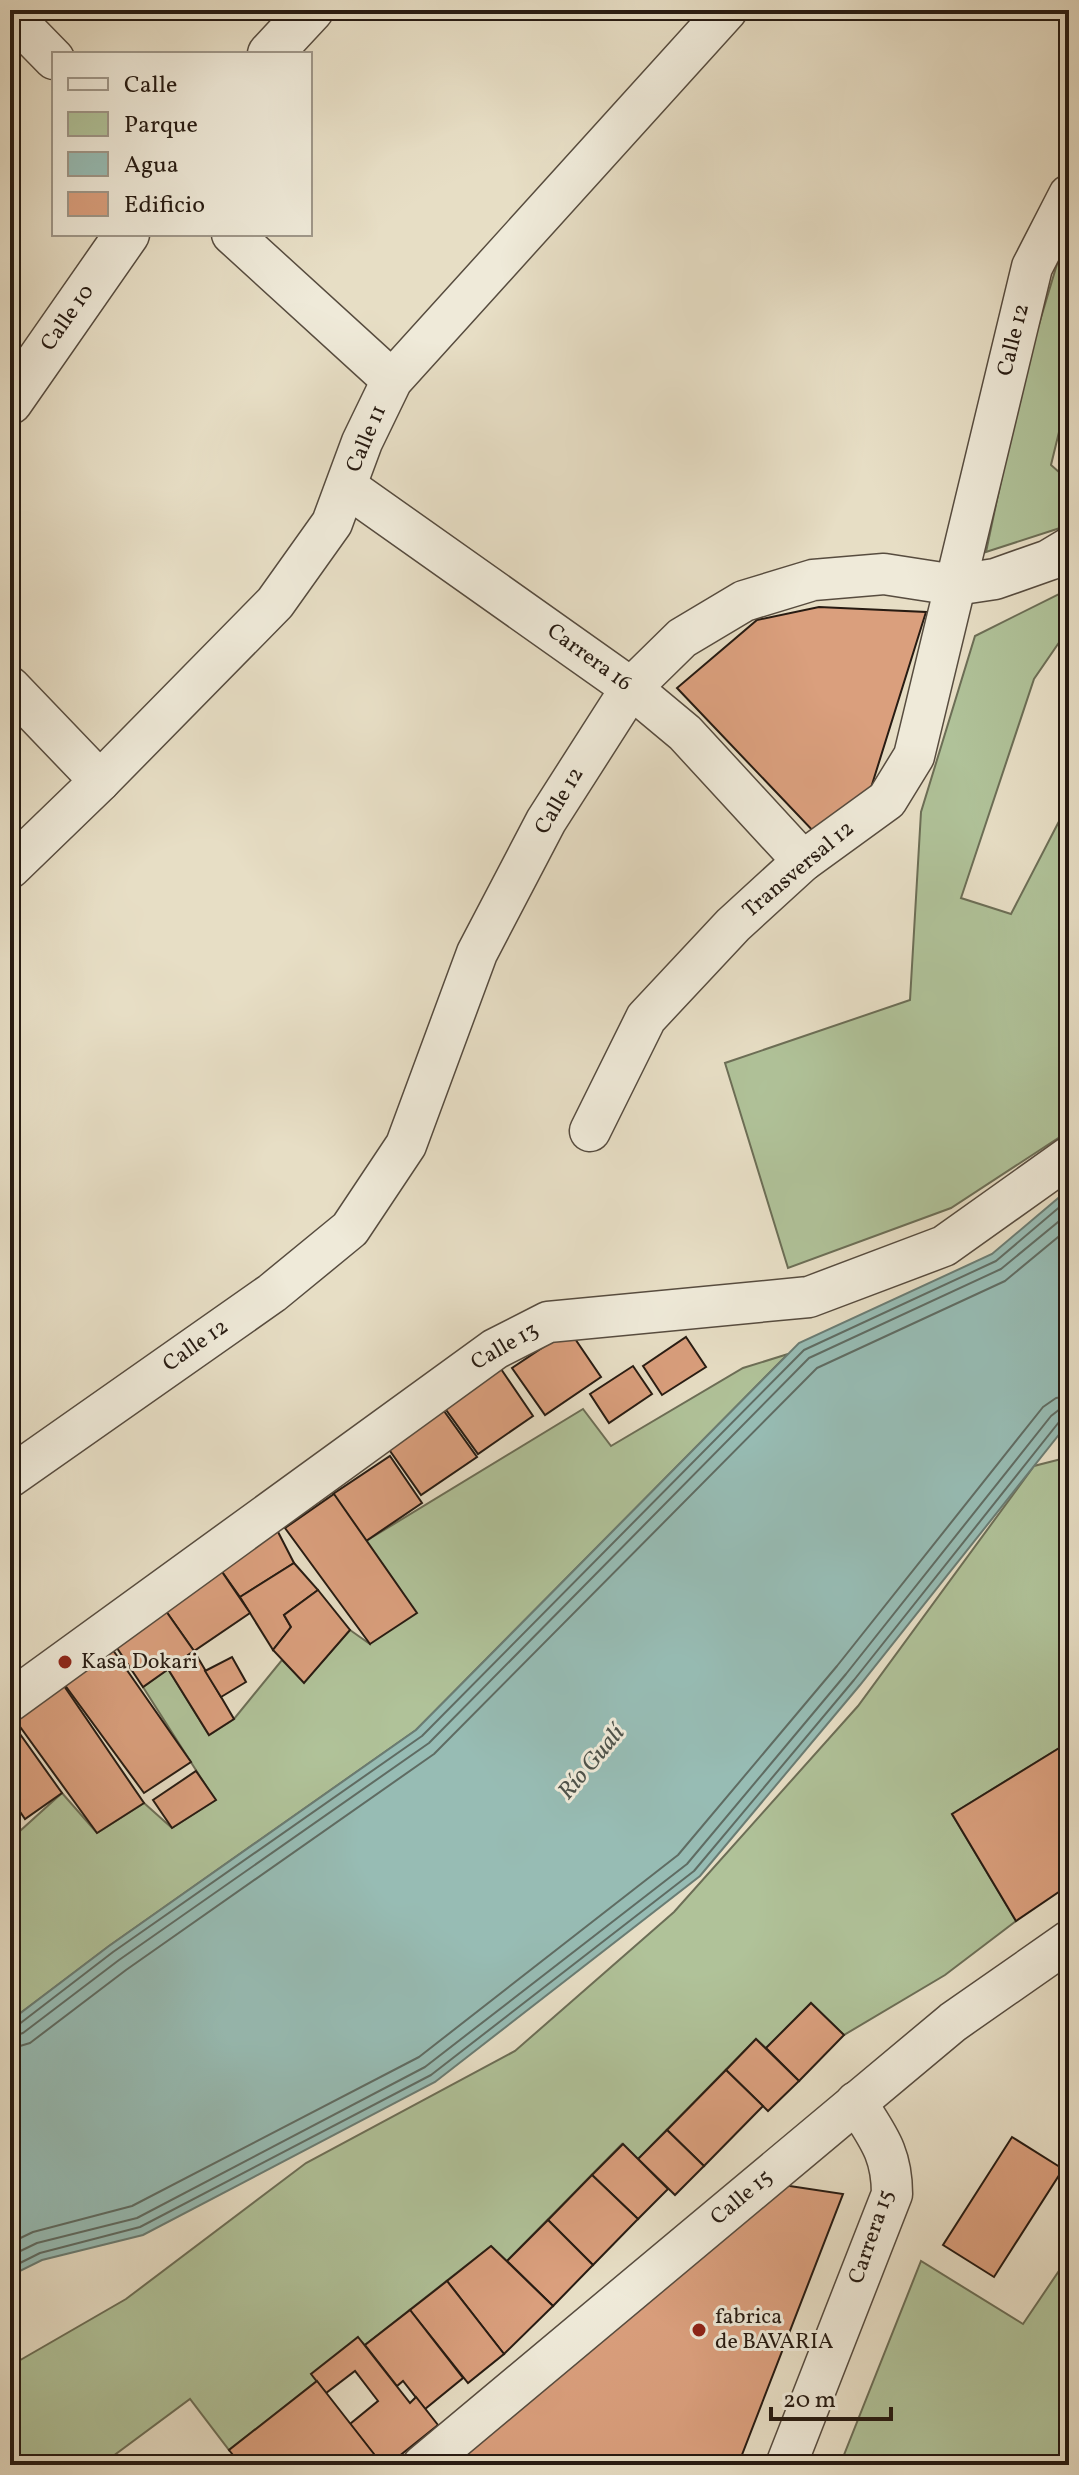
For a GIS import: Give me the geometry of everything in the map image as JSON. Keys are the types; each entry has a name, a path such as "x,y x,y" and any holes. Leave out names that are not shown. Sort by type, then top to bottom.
{"street":[{"path":"272,52 311,10"},
{"name":"Calle 11","path":"10,868 275,603 332,523 362,442 392,380 727,10"},
{"path":"10,14 52,57"},
{"name":"Calle 12","path":"10,1477 272,1293 350,1229 406,1145 477,953 539,834 631,688 682,638 744,601 813,580 884,574 955,585 1032,267 1069,195"},
{"name":"Calle 10","path":"10,402 126,236"},
{"path":"234,236 392,380"},
{"name":"Carrera 16","path":"347,487 631,688 685,733 803,861"},
{"path":"955,585 995,579 1049,560 1069,548"},
{"name":"Transversal 12","path":"590,1131 646,1018 733,925 803,861 887,800 914,756 955,585"},
{"path":"10,687 100,781"},
{"name":"Calle 13","path":"10,1701 495,1349 548,1322 809,1297 944,1246 1069,1157"},
{"name":"Calle 15","path":"423,2465 953,2022 1069,1941"},
{"name":"Carrera 15","path":"786,2465 892,2194 892,2169 882,2144 856,2102"}],"green space":[{"path":"1069,224 1069,391 1051,465 1069,481 1069,521 1063,527 986,552 1022,381"},
{"path":"1069,589 1069,628 1034,679 961,898 1011,914 1069,802 1069,1131 951,1208 788,1268 725,1063 910,1000 921,812 975,636"},
{"path":"788,1354 416,1730 109,1946 10,2021 10,1840 62,1793 97,1833 144,1803 172,1828 215,1800 143,1687 168,1669 209,1735 234,1719 282,1660 304,1682 350,1630 370,1644 366,1541 583,1409 611,1446 743,1368"},
{"path":"1069,1457 1069,1742 952,1814 1016,1921 945,1975 844,2035 811,2003 766,2048 756,2039 638,2159 622,2144 507,2261 491,2246 365,2345 358,2338 317,2381 229,2450 190,2399 101,2465 10,2465 10,2366 126,2299 306,2163 515,2051 674,1912 858,1706 1034,1466"},
{"path":"1069,2256 1069,2465 840,2465 921,2261 1023,2324"}],"water":[{"name":"Río Gualí","path":"1069,1189 1069,1422 860,1685 700,1876 435,2082 143,2235 42,2260 10,2276 10,2021 109,1946 416,1730 799,1343 992,1254"}],"building":[{"path":"819,607 926,612 870,791 815,833 677,688 757,620"},
{"path":"569,1330 601,1377 545,1415 512,1368"},
{"path":"686,1337 706,1367 662,1395 643,1366"},
{"path":"633,1366 652,1394 609,1423 590,1394"},
{"path":"501,1369 533,1416 478,1454 444,1407"},
{"path":"444,1411 477,1457 421,1495 388,1448"},
{"path":"390,1456 422,1503 366,1541 333,1494"},
{"path":"334,1494 417,1613 370,1644 285,1528"},
{"path":"276,1528 294,1563 240,1597 218,1566"},
{"path":"294,1563 318,1590 284,1615 291,1627 273,1650 240,1597"},
{"path":"218,1566 250,1613 194,1651 161,1604"},
{"path":"318,1590 350,1630 304,1683 273,1650 291,1627 284,1615"},
{"path":"161,1604 194,1651 143,1687 111,1639"},
{"path":"108,1643 191,1762 144,1793 59,1677"},
{"path":"194,1651 234,1719 209,1735 168,1669"},
{"path":"232,1657 246,1682 221,1697 205,1671"},
{"path":"62,1683 144,1803 97,1833 13,1717"},
{"path":"10,1720 62,1793 25,1819 10,1797"},
{"path":"1069,1742 1069,1885 1016,1921 952,1814"},
{"path":"196,1771 216,1800 172,1828 153,1800"},
{"path":"811,2003 844,2035 799,2081 766,2048"},
{"path":"756,2039 799,2081 768,2111 726,2070"},
{"path":"726,2070 763,2106 704,2166 667,2130"},
{"path":"667,2130 704,2166 675,2195 638,2159"},
{"path":"1012,2137 1063,2169 994,2277 943,2245"},
{"path":"623,2144 668,2189 638,2219 592,2175"},
{"path":"592,2175 638,2219 593,2265 548,2220"},
{"name":"fabrica de BAVARIA","path":"783,2185 843,2194 738,2465 442,2465"},
{"path":"548,2220 593,2265 553,2306 507,2261"},
{"path":"491,2246 553,2306 504,2354 447,2281"},
{"path":"447,2281 504,2354 468,2383 410,2310"},
{"path":"410,2310 463,2378 425,2409 403,2381 397,2386 365,2345"},
{"path":"358,2337 410,2403 416,2397 438,2425 388,2465 382,2465 350,2424 378,2401 355,2371 326,2393 311,2374"},
{"path":"317,2381 374,2454 360,2465 241,2465 229,2450"}],"place":[{"name":"Kasa Dokari","path":"65,1662"},
{"name":"fabrica de BAVARIA","path":"699,2330"}]}
